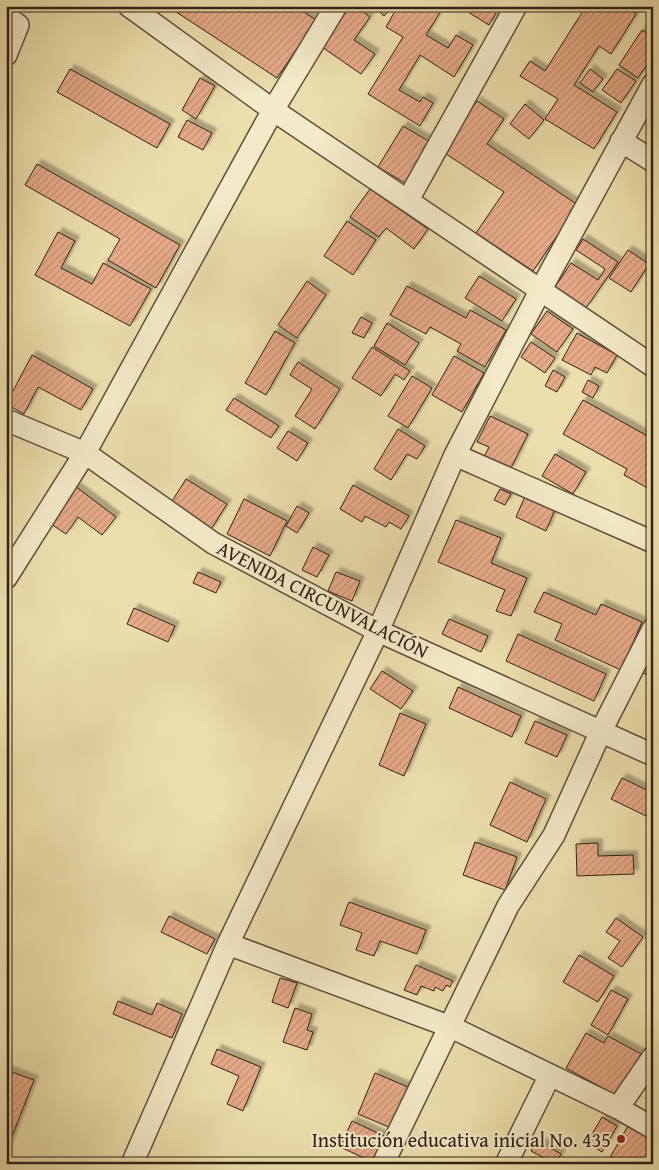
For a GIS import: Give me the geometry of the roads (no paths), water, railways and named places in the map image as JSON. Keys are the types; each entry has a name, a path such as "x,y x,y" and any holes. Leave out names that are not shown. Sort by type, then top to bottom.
{"street":[{"path":"128,6 273,110 653,366"},
{"path":"6,578 85,453 273,110 336,6"},
{"path":"408,200 516,6"},
{"path":"6,17 18,26 6,55"},
{"path":"132,1164 228,944 378,631 455,455 540,291 653,84"},
{"path":"621,141 653,161"},
{"name":"AVENIDA CIRCUNVALACIÓN","path":"6,420 85,453 213,543 378,631 653,755"},
{"path":"455,455 653,542"},
{"path":"383,1164 508,906 554,835 601,731 653,629"},
{"path":"228,944 451,1027 618,1108 653,1128"},
{"path":"618,1108 653,1057"},
{"path":"506,1164 550,1075"}],"place":[{"name":"Institución educativa inicial No. 435","path":"621,1139"}]}
